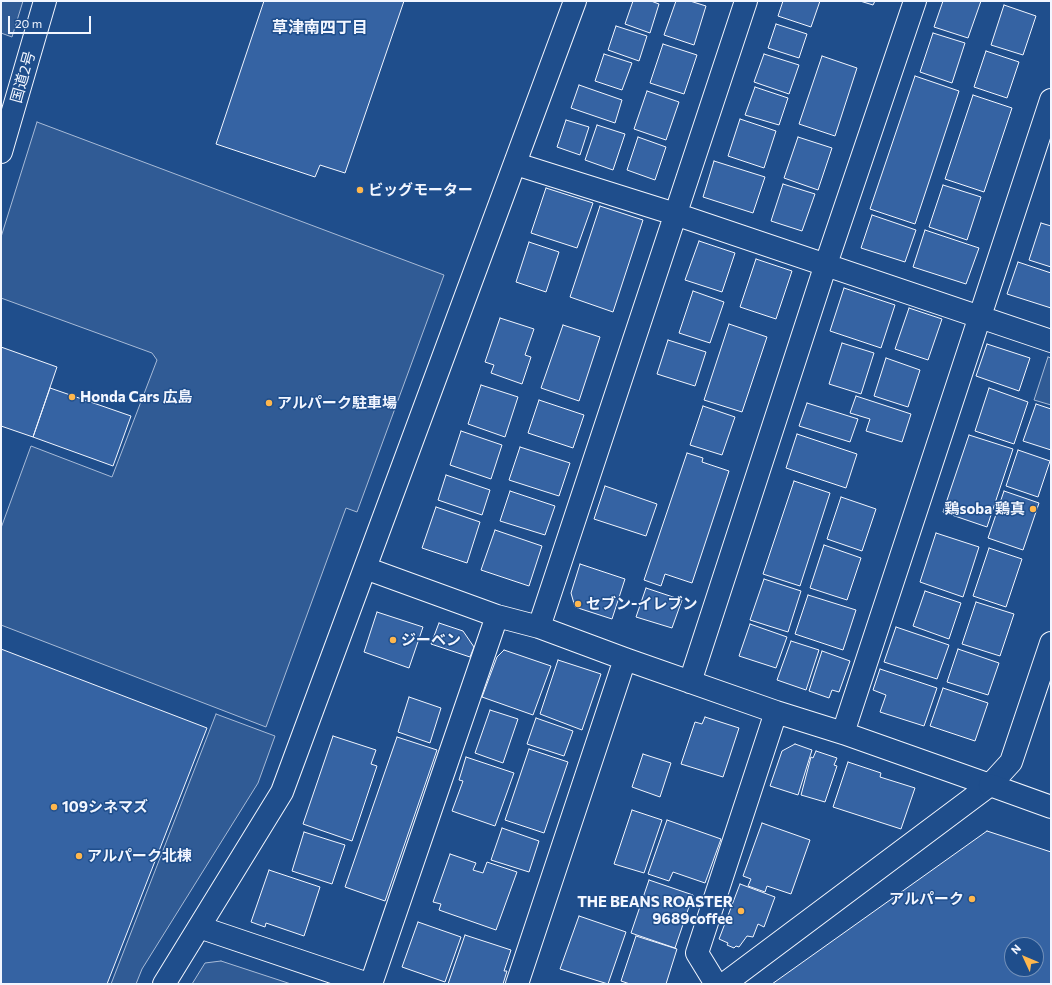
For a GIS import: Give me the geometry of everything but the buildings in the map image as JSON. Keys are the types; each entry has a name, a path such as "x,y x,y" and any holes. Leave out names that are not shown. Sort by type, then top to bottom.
{"main road":[{"name":"国道2号","path":"1,152 45,1"},
{"path":"164,984 282,792 516,164 575,1"},
{"path":"539,627 746,1"},
{"path":"690,682 826,264 915,1"},
{"path":"843,733 1051,100"},
{"path":"516,164 675,214 1051,341"},
{"path":"365,568 497,616 539,627 690,682 776,712 843,733 1051,807"},
{"path":"199,927 369,984 497,616"},
{"path":"724,984 990,785 1011,762 1051,643"},
{"path":"516,984 625,659"},
{"path":"716,984 697,953 776,712"}],"shaded area":[{"path":"1,1 23,1 12,37 1,33"},
{"name":"アルパーク駐車場","path":"37,122 444,275 357,512 346,508 266,727 1,625 1,528 31,446 112,477 157,360 152,353 1,298 1,237"},
{"path":"1048,357 1051,358 1051,405 1034,400"},
{"path":"216,714 275,736 258,783 142,969 136,984 111,984"},
{"path":"221,961 291,984 192,984 205,963"}],"place":[{"name":"ビッグモーター","path":"360,190"},
{"name":"Honda Cars 広島","path":"72,397"},
{"name":"アルパーク駐車場","path":"269,403"},
{"name":"鶏soba 鶏真","path":"1033,509"},
{"name":"セブン-イレブン","path":"578,604"},
{"name":"ジーベン","path":"393,640"},
{"name":"109シネマズ","path":"54,807"},
{"name":"アルパーク北棟","path":"79,856"},
{"name":"アルパーク","path":"972,899"},
{"name":"THE BEANS ROASTER 9689coffee","path":"741,911"}],"district":[{"name":"草津南四丁目","path":"320,28"}]}
